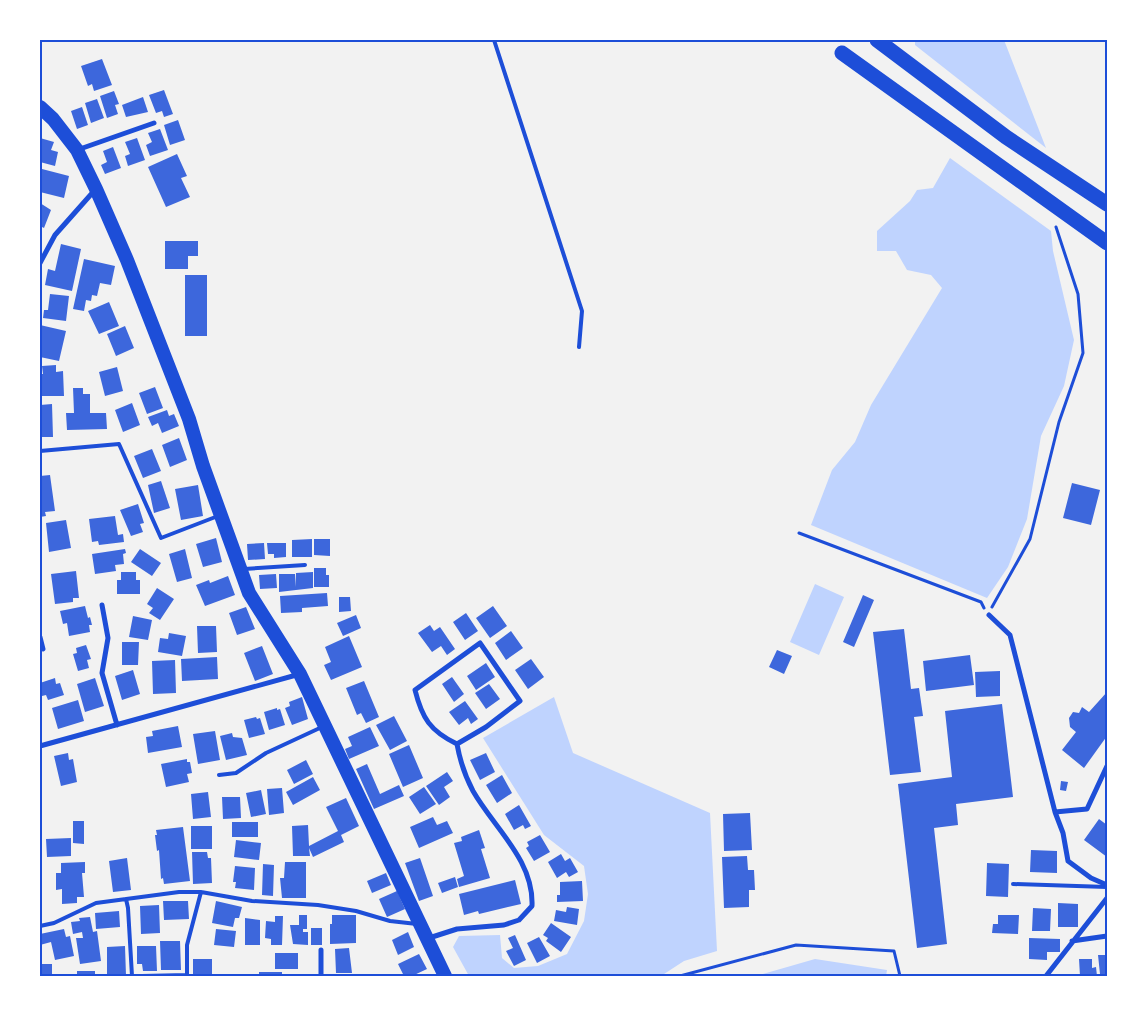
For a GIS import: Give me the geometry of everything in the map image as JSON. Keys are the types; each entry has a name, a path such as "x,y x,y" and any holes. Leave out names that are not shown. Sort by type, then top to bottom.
{"highway":[{"path":"877,40 1006,137 1107,204"},
{"path":"842,53 1107,242"},
{"path":"40,107 77,150 96,189 127,260 188,419 249,593 300,674 445,976"}],"street":[{"path":"77,150 154,123"},
{"path":"40,263 55,235 96,189"},
{"path":"102,606 108,638 102,673 117,726"},
{"path":"988,615 1010,635 1054,812 1063,833 1068,861 1091,878 1107,886"},
{"path":"40,637 43,649"},
{"path":"480,644 520,702 486,727 457,744 443,737 426,722 420,712 415,690 480,644"},
{"path":"40,746 300,674"},
{"path":"426,939 457,929 504,925 518,920 532,906 532,889 521,864 496,822 474,792 461,766 457,744"},
{"path":"1054,812 1087,809 1107,766"},
{"path":"1046,976 1107,898"},
{"path":"1072,941 1107,936"},
{"path":"321,950 321,976"}],"lane":[{"path":"494,40 582,311 579,347"},
{"path":"40,451 119,444 161,538 221,515"},
{"path":"239,569 305,565"},
{"path":"219,775 236,773 266,753 324,726"},
{"path":"1013,884 1107,886"},
{"path":"40,926 54,923 96,903 179,892 201,892 252,901 318,905 356,910 390,921 419,925"},
{"path":"142,976 187,975 187,946 201,892"},
{"path":"126,899 132,976"}],"path":[{"path":"988,615 1030,539 1059,422 1083,353 1078,294 1057,228 1049,222"},
{"path":"799,532 981,602 988,615"},
{"path":"680,976 796,946 894,951 900,976"}],"water":[{"path":"915,40 1004,40 1046,148 915,45"},
{"path":"950,158 1051,231 1053,251 1074,340 1064,386 1041,436 1027,519 1008,567 987,598 811,525 832,470 855,442 871,405 942,288 931,275 907,270 896,251 877,251 877,231 910,201 917,190 933,188"},
{"path":"815,584 844,597 819,655 790,642"},
{"path":"554,697 573,753 710,813 717,951 684,961 661,976 469,976 453,947 459,936 500,935 502,958 514,968 538,966 567,954 584,921 588,894 584,866 544,835 483,738"},
{"path":"815,959 887,970 886,976 756,976"}],"building":[{"path":"102,59 112,85 94,91 92,84 88,86 81,66"},
{"path":"164,90 173,114 164,117 162,111 156,113 149,95"},
{"path":"114,91 119,104 115,105 118,114 107,118 100,96"},
{"path":"143,97 148,112 126,117 122,105"},
{"path":"97,99 104,118 91,123 85,103"},
{"path":"82,107 88,125 77,129 71,111"},
{"path":"178,120 185,140 170,145 164,125"},
{"path":"160,129 168,150 150,156 146,145 152,142 148,133"},
{"path":"40,138 54,142 51,150 58,152 55,166 40,162"},
{"path":"137,138 145,160 128,166 125,156 130,154 125,142"},
{"path":"113,147 121,168 105,174 101,165 107,162 103,151"},
{"path":"177,154 187,176 181,178 190,197 166,207 148,167"},
{"path":"42,169 69,176 64,198 40,192"},
{"path":"40,203 51,210 44,228 40,226"},
{"path":"165,241 198,241 198,256 188,256 188,269 165,269"},
{"path":"61,244 81,249 72,291 45,285 48,269 55,271"},
{"path":"84,259 115,266 111,285 100,283 97,296 92,295 91,301 86,300 84,311 73,309"},
{"path":"185,275 207,275 207,336 185,336"},
{"path":"50,294 69,296 66,321 43,318 44,310 48,310"},
{"path":"109,302 119,326 99,334 88,311"},
{"path":"40,325 66,331 59,361 40,357"},
{"path":"125,326 134,348 116,356 107,334"},
{"path":"56,365 56,372 63,371 64,396 42,396 40,374 43,374 42,366"},
{"path":"117,367 123,391 105,396 99,372"},
{"path":"155,387 163,408 147,414 139,393"},
{"path":"73,388 83,388 83,394 90,394 90,413 106,413 107,429 67,430 66,413 74,413"},
{"path":"132,403 140,425 123,432 115,410"},
{"path":"52,404 53,437 40,437 40,405"},
{"path":"167,410 169,416 174,414 179,426 162,433 158,423 152,426 148,417"},
{"path":"179,438 187,460 170,467 162,445"},
{"path":"152,449 161,471 143,478 134,456"},
{"path":"50,475 55,511 45,512 46,516 40,517 40,476"},
{"path":"161,481 170,508 154,513 148,485"},
{"path":"1072,483 1100,490 1091,525 1063,518"},
{"path":"198,485 203,516 181,520 175,489"},
{"path":"138,504 144,523 140,524 143,532 131,536 120,510"},
{"path":"115,516 118,535 123,534 124,542 99,545 98,541 92,542 89,519"},
{"path":"66,520 71,548 49,552 46,523"},
{"path":"216,538 222,562 203,567 196,544"},
{"path":"312,539 312,557 292,557 292,540"},
{"path":"314,539 330,539 330,556 314,555"},
{"path":"264,543 265,559 248,560 247,544"},
{"path":"267,543 286,543 286,557 274,558 274,554 268,554"},
{"path":"125,549 126,553 123,554 124,564 115,565 116,571 95,574 92,554"},
{"path":"140,549 161,563 152,576 131,562"},
{"path":"185,549 192,578 177,582 169,554"},
{"path":"314,568 326,568 326,575 329,575 329,587 314,587"},
{"path":"76,571 79,598 73,598 73,602 55,604 51,574"},
{"path":"121,572 136,572 136,580 140,580 140,594 117,594 117,580 121,580"},
{"path":"313,572 313,588 279,592 279,574 295,574 296,587 296,573"},
{"path":"276,574 277,588 260,589 259,575"},
{"path":"228,576 235,595 205,606 196,585 209,580 210,583"},
{"path":"157,588 174,599 160,620 149,613 153,608 147,604"},
{"path":"327,593 328,606 302,608 302,612 281,613 280,596"},
{"path":"863,595 874,600 854,647 843,642"},
{"path":"339,597 350,597 351,611 339,612"},
{"path":"85,606 92,625 89,625 90,632 69,636 67,623 63,624 60,611"},
{"path":"493,606 507,626 490,638 476,618"},
{"path":"246,607 255,629 237,635 229,613"},
{"path":"466,613 478,631 465,640 453,622"},
{"path":"356,615 361,628 343,636 337,623"},
{"path":"133,616 152,620 148,640 129,637"},
{"path":"430,625 434,631 440,627 455,649 447,655 441,646 432,652 418,633"},
{"path":"197,626 216,626 217,652 198,653"},
{"path":"904,629 911,689 919,688 923,716 914,717 921,772 890,775 873,632"},
{"path":"511,631 523,648 506,660 495,643"},
{"path":"169,633 186,636 182,656 158,652 160,638 168,639"},
{"path":"349,636 362,667 331,680 324,665 331,662 325,647"},
{"path":"122,642 139,642 138,665 122,665"},
{"path":"86,645 91,659 87,660 89,668 78,671 73,654 77,653 76,648"},
{"path":"262,646 273,674 255,681 244,653"},
{"path":"777,650 792,656 784,674 769,667"},
{"path":"970,655 974,685 926,691 923,661"},
{"path":"217,657 218,679 182,681 181,659"},
{"path":"531,659 544,677 528,689 515,670"},
{"path":"175,660 176,693 153,694 152,661"},
{"path":"486,663 495,677 476,690 467,676"},
{"path":"133,670 140,694 122,700 115,676"},
{"path":"1000,671 1000,696 976,697 975,672"},
{"path":"452,677 464,694 454,702 442,684"},
{"path":"55,678 56,684 60,683 64,695 48,700 46,695 42,696 40,683"},
{"path":"95,678 104,706 85,712 77,684"},
{"path":"364,681 379,717 366,723 361,713 357,715 346,688"},
{"path":"489,684 500,699 486,709 475,693"},
{"path":"1107,692 1107,736 1084,768 1062,750 1076,732 1070,727 1069,718 1073,712 1079,713 1082,707 1089,712"},
{"path":"302,697 308,719 292,725 285,708 290,706 289,702"},
{"path":"78,700 84,721 58,729 52,708"},
{"path":"465,701 478,719 471,724 468,718 459,725 449,712"},
{"path":"1002,704 1013,797 956,804 958,825 934,828 947,944 917,948 898,784 952,777 945,711"},
{"path":"277,708 277,710 280,709 285,725 269,730 264,712"},
{"path":"394,716 407,741 390,750 376,725"},
{"path":"256,717 257,719 260,718 265,734 249,738 244,720"},
{"path":"178,726 182,747 148,753 146,737 153,736 152,731"},
{"path":"370,727 379,746 349,759 345,749 352,746 348,737"},
{"path":"215,731 220,760 198,764 193,734"},
{"path":"232,733 233,737 242,738 247,755 226,760 220,736"},
{"path":"409,745 423,778 403,787 389,754"},
{"path":"68,753 69,760 73,759 77,782 61,786 54,756"},
{"path":"486,753 495,772 480,780 470,760"},
{"path":"187,759 187,762 190,762 192,773 187,774 189,782 166,787 161,764"},
{"path":"306,760 313,774 294,784 287,770"},
{"path":"367,764 380,794 399,785 404,796 374,809 356,769"},
{"path":"447,772 453,781 444,787 450,797 439,805 426,786"},
{"path":"502,775 512,793 497,803 486,785"},
{"path":"313,777 320,790 293,805 286,792"},
{"path":"1061,781 1068,782 1066,791 1060,790"},
{"path":"424,787 436,804 420,814 409,797"},
{"path":"282,788 284,813 269,815 267,789"},
{"path":"261,790 266,814 251,817 246,793"},
{"path":"208,792 211,817 193,819 191,794"},
{"path":"222,797 240,797 241,818 223,819"},
{"path":"346,798 359,826 341,835 344,842 313,857 309,848 310,856 293,856 292,826 308,825 309,846 338,831 326,807"},
{"path":"519,805 531,826 525,829 523,825 514,830 505,814"},
{"path":"750,813 752,850 724,851 723,814"},
{"path":"433,817 437,825 447,821 453,833 419,848 410,827"},
{"path":"1099,819 1107,825 1107,857 1084,840"},
{"path":"73,821 84,821 84,844 73,843"},
{"path":"232,822 258,822 258,837 232,837"},
{"path":"191,826 212,826 212,849 191,849"},
{"path":"183,827 190,881 164,884 163,878 161,879 159,850 157,851 155,835 157,835 156,830"},
{"path":"479,830 485,848 481,849 490,878 459,887 457,879 464,876 454,843 462,841 461,837"},
{"path":"540,835 550,852 534,861 526,848 529,846 527,842"},
{"path":"71,838 71,856 47,857 46,839"},
{"path":"236,840 261,843 259,860 234,857"},
{"path":"1031,850 1057,851 1057,873 1030,872"},
{"path":"192,852 207,852 208,858 211,858 212,883 193,884"},
{"path":"561,854 565,861 570,858 578,872 569,877 566,872 557,878 548,862"},
{"path":"747,856 748,870 754,870 755,890 749,890 749,907 724,908 722,857"},
{"path":"127,858 131,890 113,892 109,861"},
{"path":"420,858 433,896 419,901 405,863"},
{"path":"85,862 85,873 82,873 84,897 77,897 77,903 62,904 62,889 56,890 56,873 61,873 61,863"},
{"path":"285,862 306,862 306,898 282,898 280,878 284,878"},
{"path":"987,863 1009,864 1008,897 986,896"},
{"path":"263,864 274,865 273,896 262,895"},
{"path":"235,866 255,868 254,890 235,888 236,882 233,882"},
{"path":"386,873 391,885 372,893 367,881"},
{"path":"455,877 458,887 442,893 438,883"},
{"path":"515,880 521,904 479,914 478,911 464,915 459,894"},
{"path":"582,881 583,901 557,902 557,895 560,895 560,882"},
{"path":"397,891 405,909 387,917 379,899"},
{"path":"163,901 188,901 189,919 164,920"},
{"path":"216,901 242,907 239,918 235,918 233,927 212,923"},
{"path":"1058,903 1078,904 1078,927 1058,927"},
{"path":"159,905 160,933 141,934 140,906"},
{"path":"567,907 579,909 577,925 554,921 556,910 566,912"},
{"path":"1033,908 1051,909 1050,931 1032,931"},
{"path":"119,911 120,927 96,929 95,913"},
{"path":"299,915 307,915 307,929 303,929 303,932 308,932 308,945 293,944 290,925 299,925"},
{"path":"332,915 356,915 356,943 330,944"},
{"path":"998,915 1019,915 1018,934 992,933 993,924 998,924"},
{"path":"275,916 283,916 282,945 271,945 271,939 265,938 266,921 275,922"},
{"path":"90,917 93,932 97,931 101,961 80,964 76,938 83,938 82,932 73,934 71,922 80,921 79,918"},
{"path":"245,918 260,920 260,945 245,945"},
{"path":"551,923 571,937 561,952 546,941 548,938 543,935"},
{"path":"311,928 322,928 322,945 311,945"},
{"path":"64,929 66,937 70,936 74,956 55,960 51,942 40,945 40,934"},
{"path":"216,929 236,931 234,947 214,945"},
{"path":"408,932 414,947 398,955 392,940"},
{"path":"515,935 526,960 514,966 506,951 513,948 508,938"},
{"path":"539,937 550,956 537,963 527,943"},
{"path":"1029,938 1060,939 1060,952 1047,952 1047,960 1029,959"},
{"path":"160,941 180,941 181,970 161,970"},
{"path":"125,946 126,976 107,976 107,947"},
{"path":"137,946 156,946 157,971 143,971 142,964 137,964"},
{"path":"349,948 352,973 336,973 335,949"},
{"path":"275,953 298,953 298,969 275,969"},
{"path":"419,954 427,969 412,976 404,976 398,964"},
{"path":"1098,955 1107,955 1107,974 1100,974"},
{"path":"193,959 212,959 212,976 193,976"},
{"path":"1079,959 1092,959 1092,968 1096,967 1097,976 1080,976"},
{"path":"40,964 52,964 52,976 40,976"},
{"path":"77,971 95,971 95,976 77,976"},
{"path":"259,972 282,972 282,976 259,976"},
{"path":"296,974 312,974 312,976 296,976"}]}
